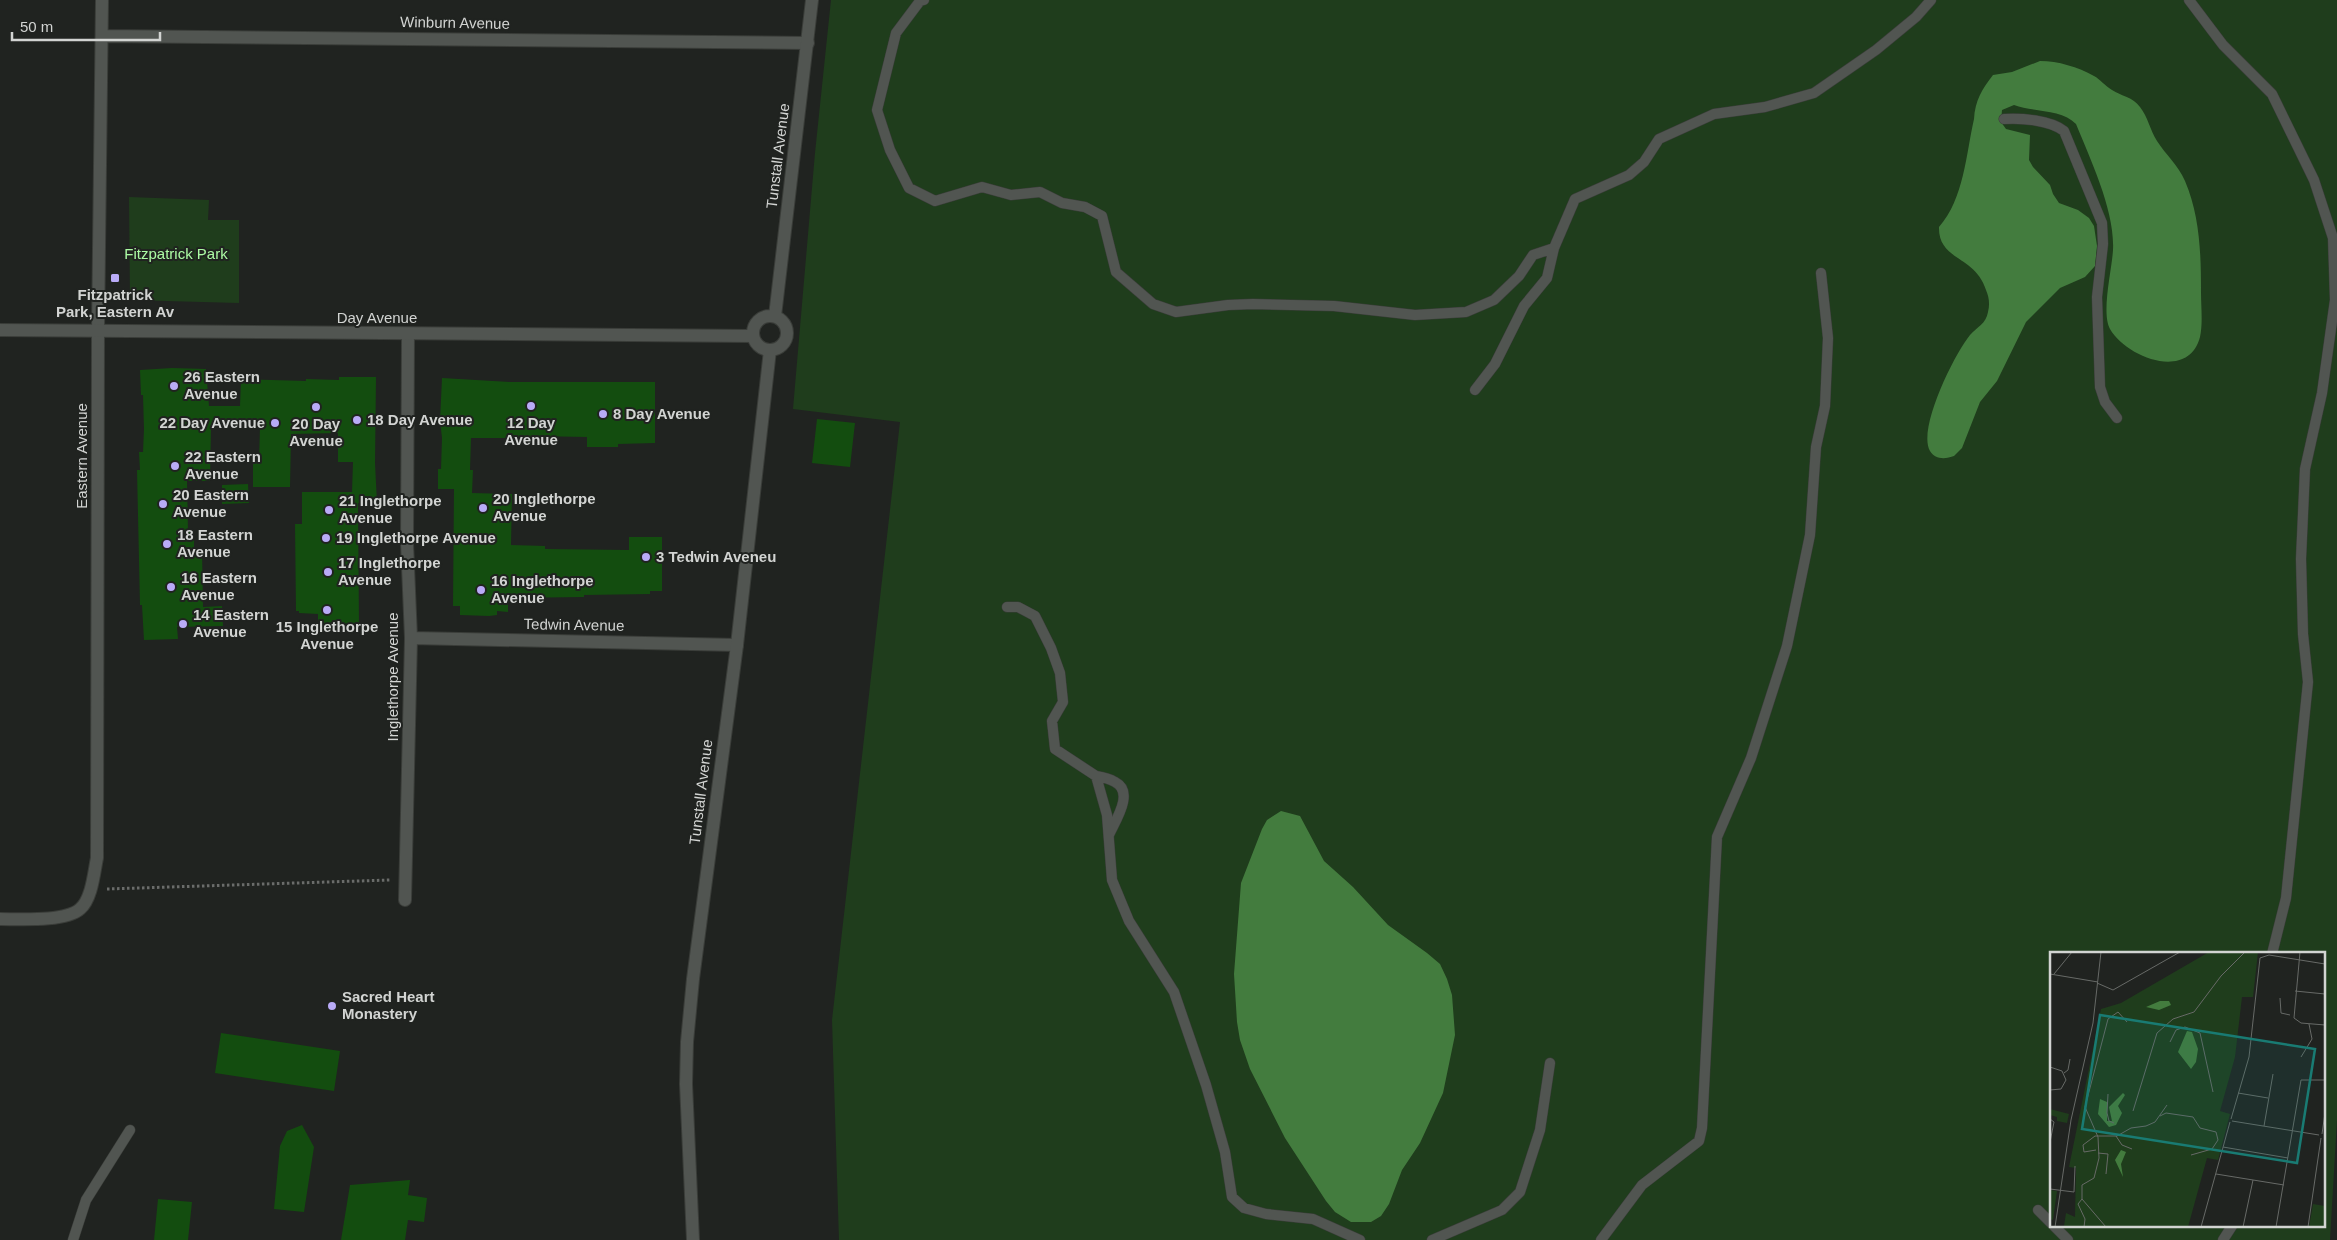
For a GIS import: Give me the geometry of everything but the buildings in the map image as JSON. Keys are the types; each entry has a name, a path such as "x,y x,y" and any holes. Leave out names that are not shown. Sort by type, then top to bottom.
{"street":[{"name":"Eastern Avenue","path":"0,919 63,916 80,909 92,889 97,858 98,331 102,0"},
{"name":"Tunstall Avenue","path":"775,316 812,0"},
{"name":"Winburn Avenue","path":"102,36 808,43"},
{"path":"766,316 775,316 785,325 787,332 782,344 770,350 759,346 753,336 754,327 759,320 766,316"},
{"name":"Day Avenue","path":"0,330 753,336"},
{"name":"Inglethorpe Avenue","path":"406,900 411,638 407,543 408,334"},
{"name":"Tunstall Avenue","path":"693,1240 686,1084 687,1042 693,979 737,645 770,350"},
{"name":"Tedwin Avenue","path":"411,638 737,645"}],"lane":[{"path":"924,0 920,1 896,33 877,110 890,150 909,188 935,201 982,187 1011,195 1040,192 1062,203 1085,206 1102,216 1116,272 1152,304 1176,312 1228,305 1253,304 1334,306 1416,315 1466,312 1494,300 1519,276 1533,255 1554,248"},
{"path":"1475,390 1495,364 1524,306 1546,278 1554,248 1575,200 1629,175 1644,162 1660,139 1714,114 1765,107 1814,93 1876,50 1916,17 1932,0"},
{"path":"2189,0 2223,45 2272,94 2314,180 2333,238 2335,300 2322,393 2305,469 2301,559 2303,634 2308,682 2286,898 2272,952"},
{"path":"2004,119 2013,118 2058,126 2064,132 2097,209 2104,235 2097,297 2100,387 2105,402 2116,418"},
{"path":"1601,1240 1642,1185 1699,1141 1717,837 1751,758 1787,646 1810,535 1816,447 1825,406 1828,338 1821,273"},
{"path":"1007,606 1018,607 1035,616 1051,648 1060,673 1063,702 1052,721 1055,749 1096,776 1116,782 1123,789 1124,798 1109,836"},
{"path":"1096,776 1107,815 1112,880 1129,921 1174,992 1206,1085 1225,1152 1232,1198 1244,1208 1266,1214 1313,1219 1360,1240"},
{"path":"1432,1240 1502,1210 1520,1192 1540,1130 1550,1063"},
{"path":"72,1240 86,1200 130,1130"},
{"path":"2038,1210 2050,1222"},
{"path":"2056,1228 2068,1240"},
{"path":"2223,1240 2231,1228"}],"path":[{"path":"92,889 373,882"}],"green space":[{"path":"831,0 2337,0 2337,1120 2330,1240 839,1240 832,1020 900,422 793,409 815,153"},
{"name":"Fitzpatrick Park","path":"129,197 209,200 208,220 239,220 239,303 130,300"}],"shaded area":[{"path":"2040,61 2061,63 2081,70 2096,77 2112,90 2134,101 2143,111 2157,141 2182,175 2194,208 2199,235 2202,315 2200,337 2193,351 2183,359 2170,362 2142,356 2118,339 2110,329 2107,313 2113,250 2110,219 2101,186 2076,124 2070,119 2055,113 2014,105 2002,110 2001,122 2006,129 2030,135 2029,160 2050,185 2059,203 2078,210 2089,218 2094,226 2097,246 2095,266 2085,277 2060,288 2026,322 1997,381 1980,402 1962,448 1954,456 1938,457 1930,451 1927,440 1933,409 1947,374 1963,344 1985,320 1989,303 1981,279 1974,270 1944,246 1940,238 1939,227 1947,216 1959,190 1976,106 1982,90 1993,75 2012,72"},
{"path":"1281,811 1300,816 1324,861 1353,887 1388,925 1440,964 1452,995 1455,1035 1443,1093 1420,1143 1402,1170 1389,1204 1381,1216 1371,1222 1351,1222 1335,1212 1326,1201 1285,1138 1250,1069 1240,1040 1234,974 1241,883 1267,820"}],"place":[{"name":"Fitzpatrick Park, Eastern Av","path":"115,278"},
{"name":"26 Eastern Avenue","path":"174,386"},
{"name":"12 Day Avenue","path":"531,406"},
{"name":"20 Day Avenue","path":"316,407"},
{"name":"8 Day Avenue","path":"603,414"},
{"name":"18 Day Avenue","path":"357,420"},
{"name":"22 Day Avenue","path":"275,423"},
{"name":"22 Eastern Avenue","path":"175,466"},
{"name":"20 Eastern Avenue","path":"163,504"},
{"name":"20 Inglethorpe Avenue","path":"483,508"},
{"name":"21 Inglethorpe Avenue","path":"329,510"},
{"name":"19 Inglethorpe Avenue","path":"326,538"},
{"name":"18 Eastern Avenue","path":"167,544"},
{"name":"3 Tedwin Aveneu","path":"646,557"},
{"name":"17 Inglethorpe Avenue","path":"328,572"},
{"name":"16 Eastern Avenue","path":"171,587"},
{"name":"16 Inglethorpe Avenue","path":"481,590"},
{"name":"15 Inglethorpe Avenue","path":"327,610"},
{"name":"14 Eastern Avenue","path":"183,624"},
{"name":"Sacred Heart Monastery","path":"332,1006"}]}
